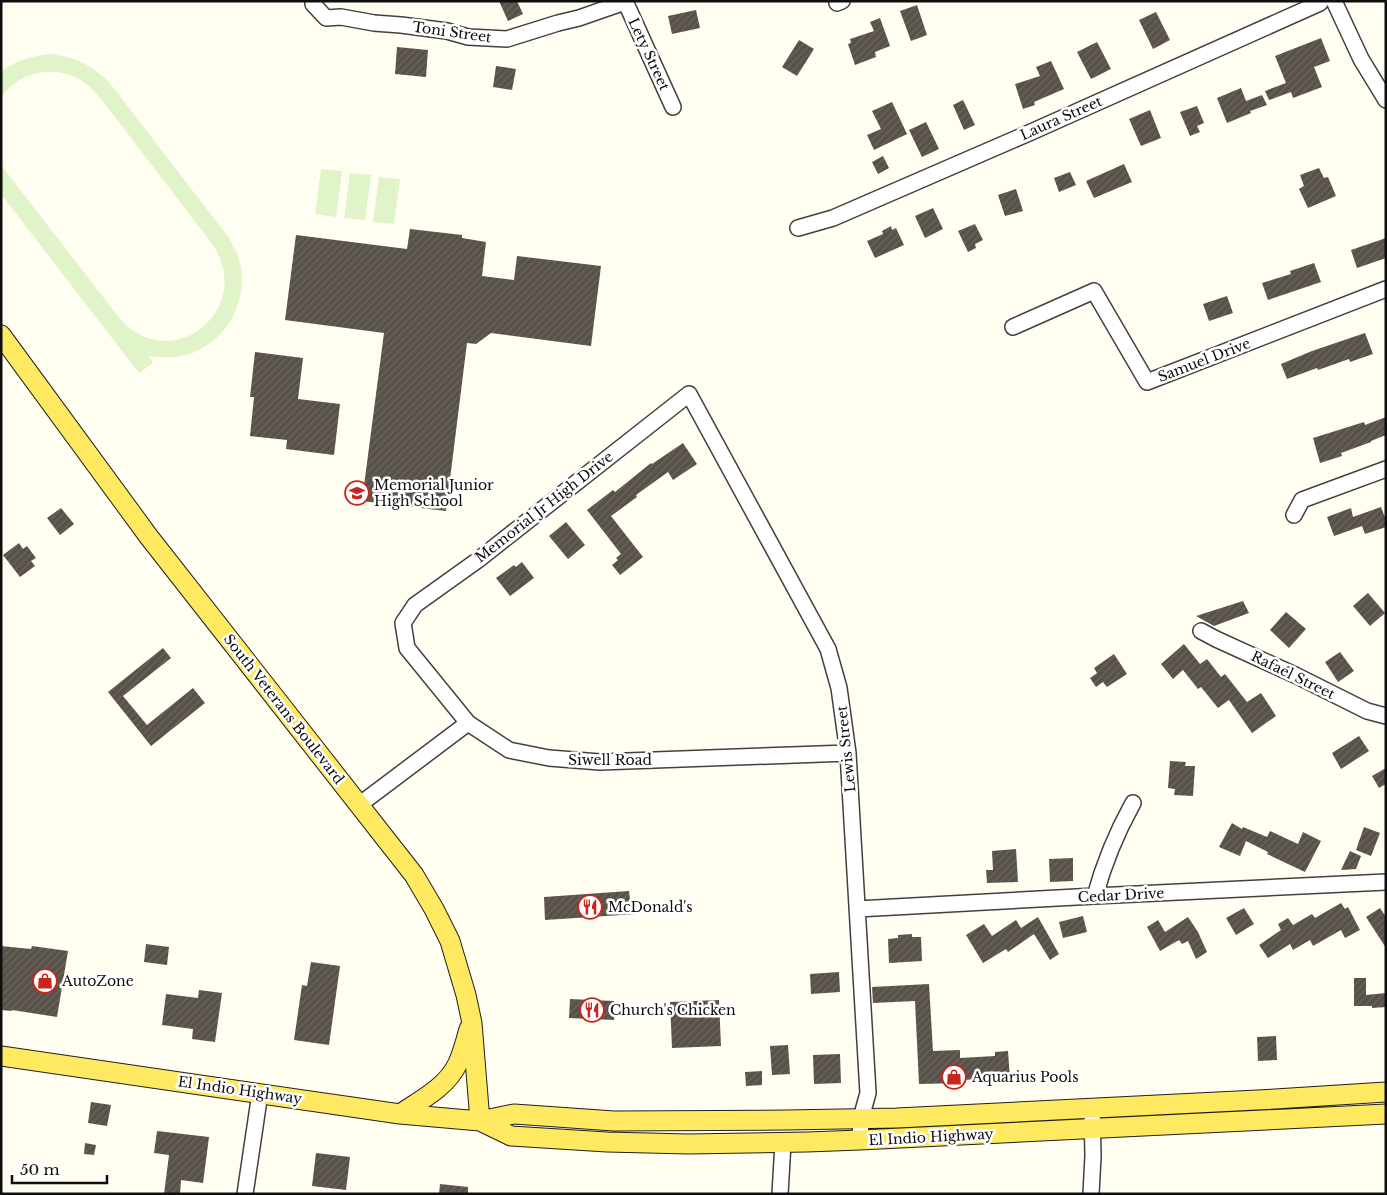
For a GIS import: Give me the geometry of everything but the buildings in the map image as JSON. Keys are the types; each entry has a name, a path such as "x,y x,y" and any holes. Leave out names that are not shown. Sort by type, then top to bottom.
{"main road":[{"name":"South Veterans Boulevard","path":"1,335 149,537 414,875 450,941 466,995 472,1023 480,1121"},
{"path":"400,1114 430,1095 447,1079 458,1064 472,1023"},
{"name":"El Indio Highway","path":"1,1056 400,1114 480,1121 514,1114 614,1121 897,1118 1386,1092"},
{"name":"El Indio Highway","path":"480,1121 511,1136 688,1144 860,1140 1386,1114"}],"street":[{"name":"Toni Street","path":"313,1 326,18 341,17 374,23 447,31 468,37 506,39 579,18 625,1"},
{"name":"Lety Street","path":"625,1 674,107"},
{"name":"Laura Street","path":"798,228 833,218 1011,141 1321,1"},
{"path":"1334,1 1361,59 1386,100"},
{"name":"Samuel Drive","path":"1013,327 1094,291 1146,382 1386,289"},
{"name":"Memorial Jr High Drive","path":"403,623 415,605 478,560 689,394"},
{"name":"Lewis Street","path":"689,394 828,649 839,688 848,753 868,1093 861,1118 860,1140"},
{"path":"1294,516 1302,500 1386,469"},
{"name":"Siwell Road","path":"403,623 407,648 468,723 509,750 549,758 600,762 848,753"},
{"name":"Rafaél Street","path":"1201,631 1367,711 1386,716"},
{"path":"359,806 468,723"},
{"path":"1095,896 1106,861 1121,826 1134,803"},
{"name":"Cedar Drive","path":"857,909 1386,882"},
{"path":"245,1194 260,1093"},
{"path":"1091,1194 1093,1156 1092,1108"},
{"path":"780,1194 783,1143"}],"green space":[{"path":"52,54 83,63 109,82 229,238 239,259 242,289 232,317 224,330 201,349 187,355 178,357 149,356 153,363 139,373 1,194 1,165 121,320 142,335 163,341 184,338 202,328 216,312 224,292 223,269 213,245 102,100 86,84 65,73 44,72 25,77 16,82 1,97 1,71 25,59"},
{"path":"321,169 342,171 336,217 315,214"},
{"path":"350,173 371,175 365,220 344,218"},
{"path":"379,177 400,179 394,224 373,222"}],"place":[{"name":"Memorial Junior High School","path":"357,493"},
{"name":"McDonald's","path":"590,907"},
{"name":"AutoZone","path":"45,981"},
{"name":"Church's Chicken","path":"592,1010"},
{"name":"Aquarius Pools","path":"954,1077"}]}
